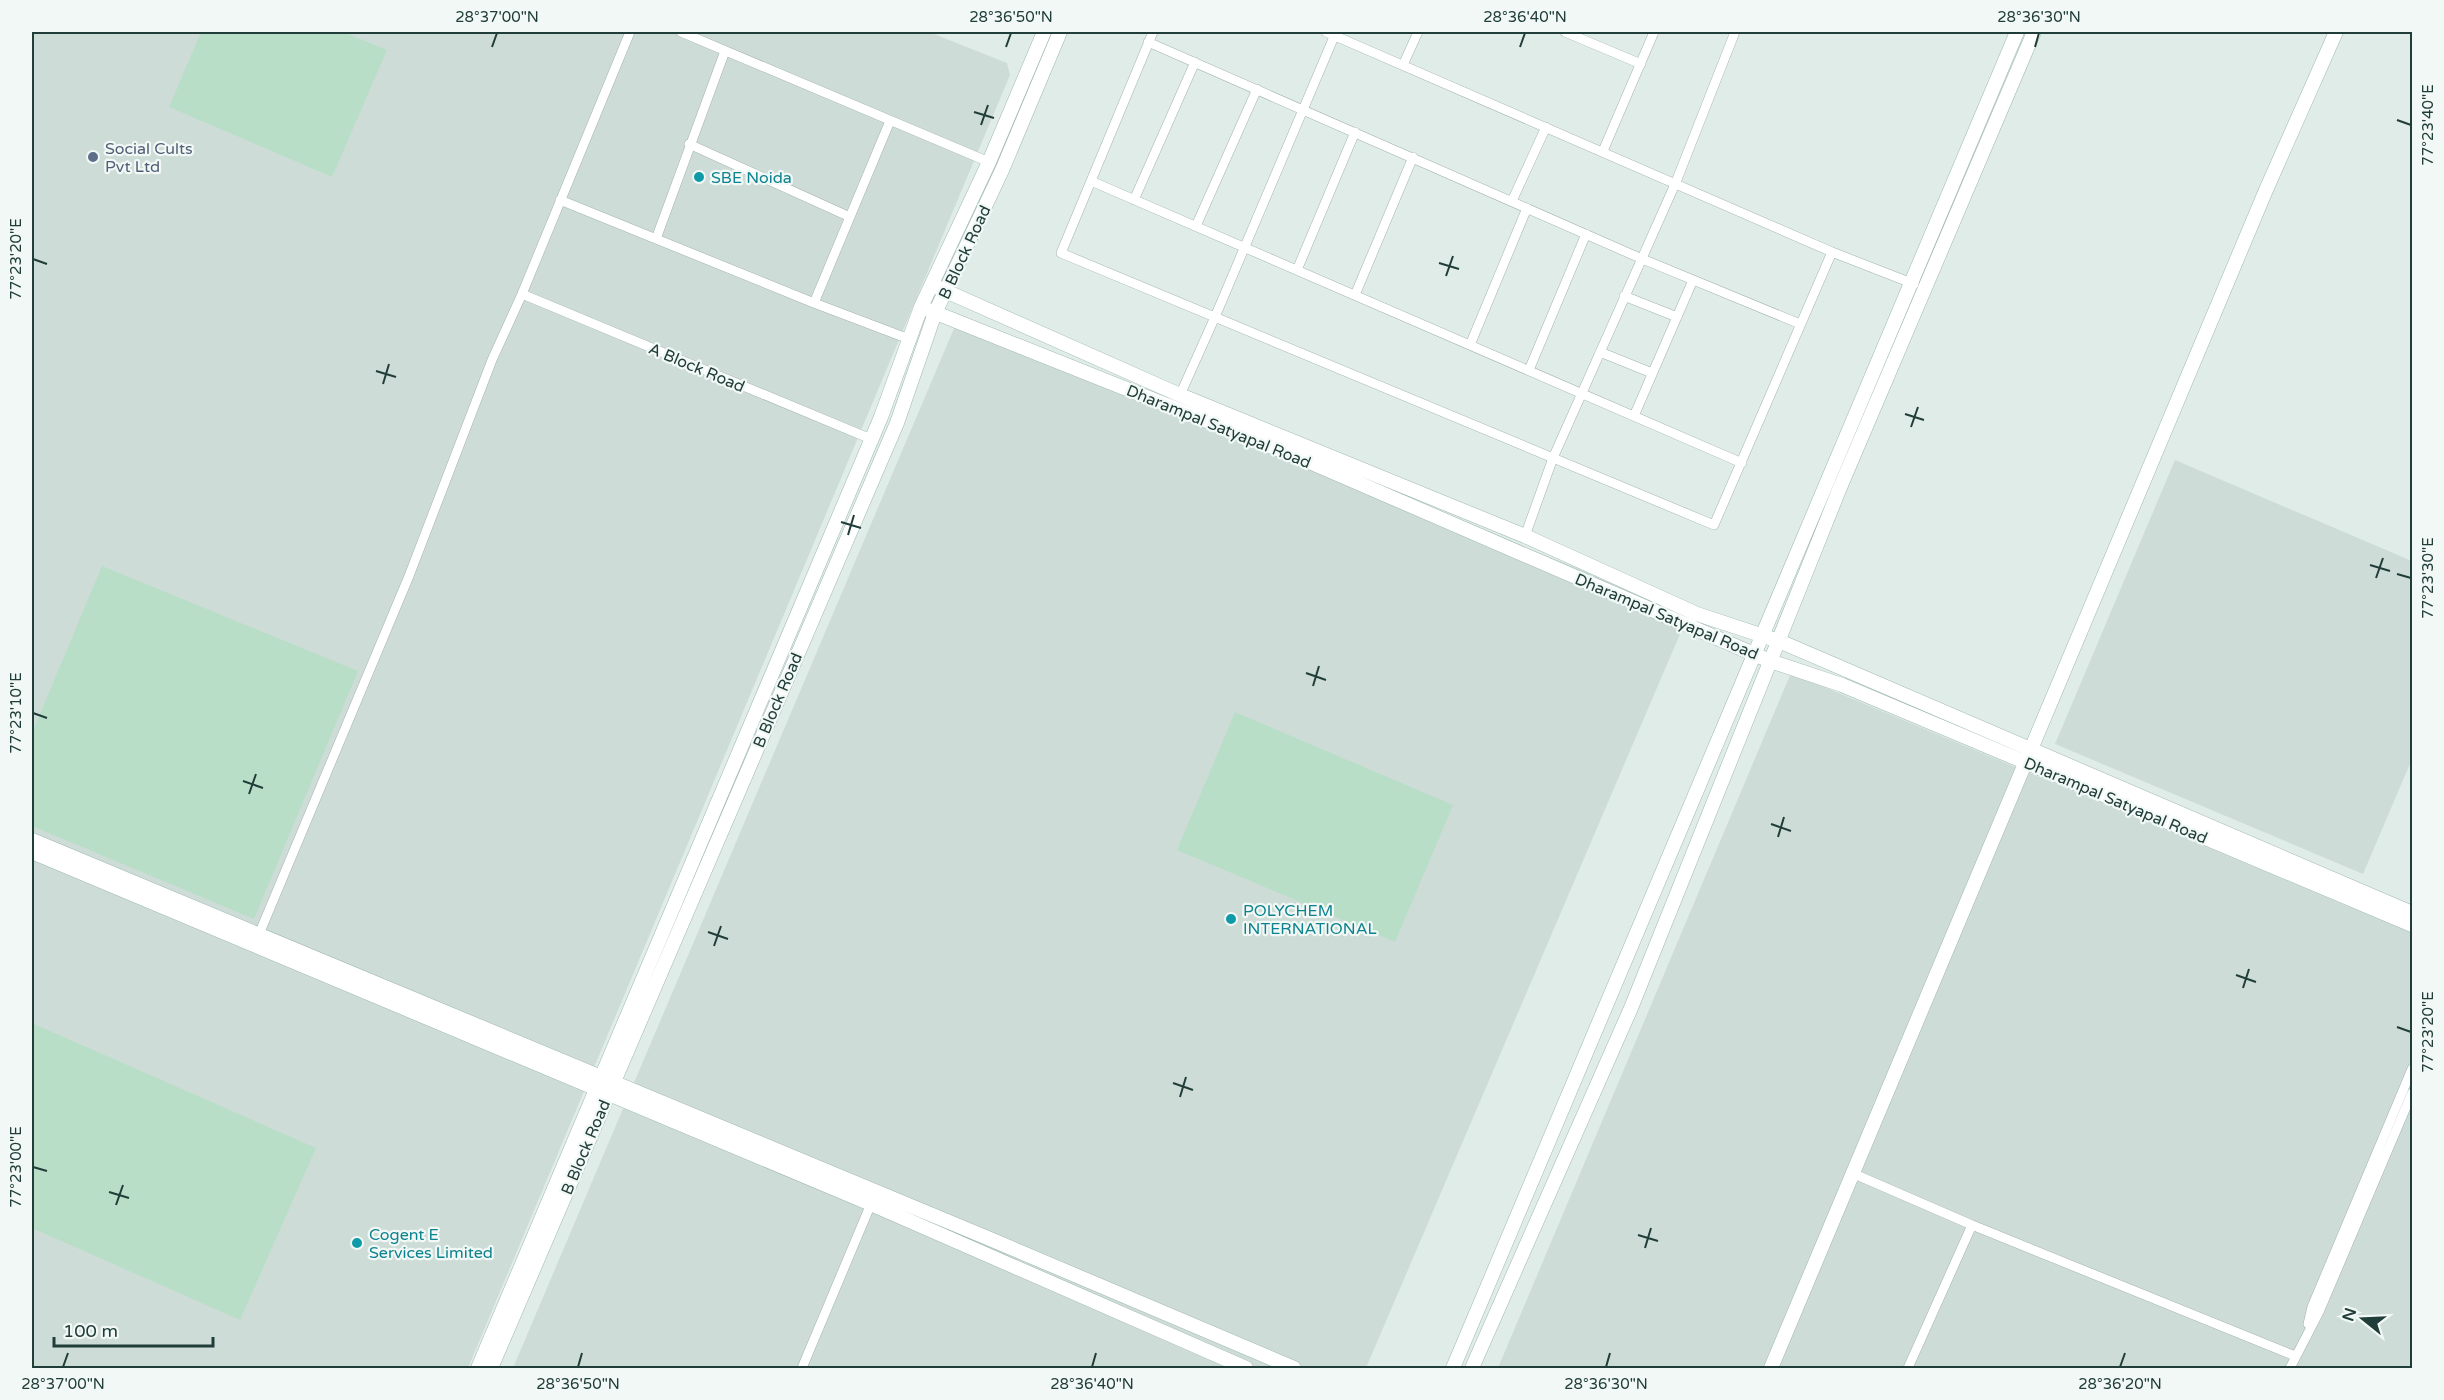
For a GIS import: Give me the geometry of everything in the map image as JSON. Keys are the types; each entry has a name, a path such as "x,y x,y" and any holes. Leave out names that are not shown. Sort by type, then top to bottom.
{"street":[{"path":"256,940 409,576 492,360 522,294 630,32"},
{"path":"681,32 989,162"},
{"name":"B Block Road","path":"491,1368 604,1086 871,439 921,307 989,162 1044,32"},
{"name":"B Block Road","path":"478,1368 897,423 935,313 1003,168 1060,32"},
{"path":"1153,32 1061,253 1714,525 1832,252"},
{"path":"1403,65 1418,32"},
{"path":"1565,32 1641,64"},
{"path":"1603,151 1654,32"},
{"path":"1525,536 1553,458 1583,394 1640,258 1676,182 1736,32"},
{"path":"1453,1368 2017,32"},
{"path":"1472,1368 1631,1008 1839,490 2034,32"},
{"path":"1771,1368 2266,190 2336,32"},
{"path":"1180,395 1304,109 1333,33 1832,252 1926,288"},
{"path":"1148,42 1640,258 1800,324"},
{"path":"656,238 725,51"},
{"path":"1134,200 1195,62"},
{"path":"1196,226 1257,89"},
{"path":"814,303 890,120"},
{"path":"1512,201 1546,127"},
{"path":"1297,270 1355,132"},
{"path":"689,144 850,217"},
{"path":"1355,296 1413,157"},
{"path":"1091,181 1742,463"},
{"path":"560,200 909,339"},
{"path":"1470,345 1527,208"},
{"path":"1529,370 1586,234"},
{"path":"1634,416 1693,279"},
{"name":"Dharampal Satyapal Road","path":"932,285 1180,395 1525,536 1697,614 1779,641 2028,756 2412,925"},
{"name":"A Block Road","path":"522,294 871,439"},
{"path":"1624,296 1677,317"},
{"name":"Dharampal Satyapal Road","path":"921,307 1312,463 1770,661 1842,685 2028,756 2412,913"},
{"path":"1600,351 1652,374"},
{"path":"32,840 256,940 604,1086 873,1198 1294,1368"},
{"path":"32,852 256,940"},
{"path":"2305,1335 2312,1307 2412,1069"},
{"path":"2290,1368 2305,1335 2319,1312 2412,1093"},
{"path":"1852,1173 1972,1225 2295,1356"},
{"path":"802,1368 873,1198"},
{"path":"873,1198 1246,1368"},
{"path":"1908,1368 1972,1225"}],"shaded area":[{"path":"32,32 929,32 1007,63 1010,75 468,1368 32,1368"},
{"path":"958,319 1689,613 1366,1368 513,1368"},
{"path":"2175,460 2412,561 2412,759 2363,874 2055,744"},
{"path":"1791,673 2412,933 2412,1368 1498,1368"}],"green space":[{"path":"201,32 343,32 387,50 332,177 169,107"},
{"path":"102,566 358,671 254,919 32,826 32,733"},
{"path":"1235,712 1453,805 1395,942 1177,850"},
{"path":"34,1024 316,1148 240,1320 32,1228 32,1030"}],"place":[{"name":"Social Cults Pvt Ltd","path":"93,157"},
{"name":"SBE Noida","path":"699,177"},
{"name":"POLYCHEM INTERNATIONAL","path":"1231,919"},
{"name":"Cogent E Services Limited","path":"357,1243"}]}
